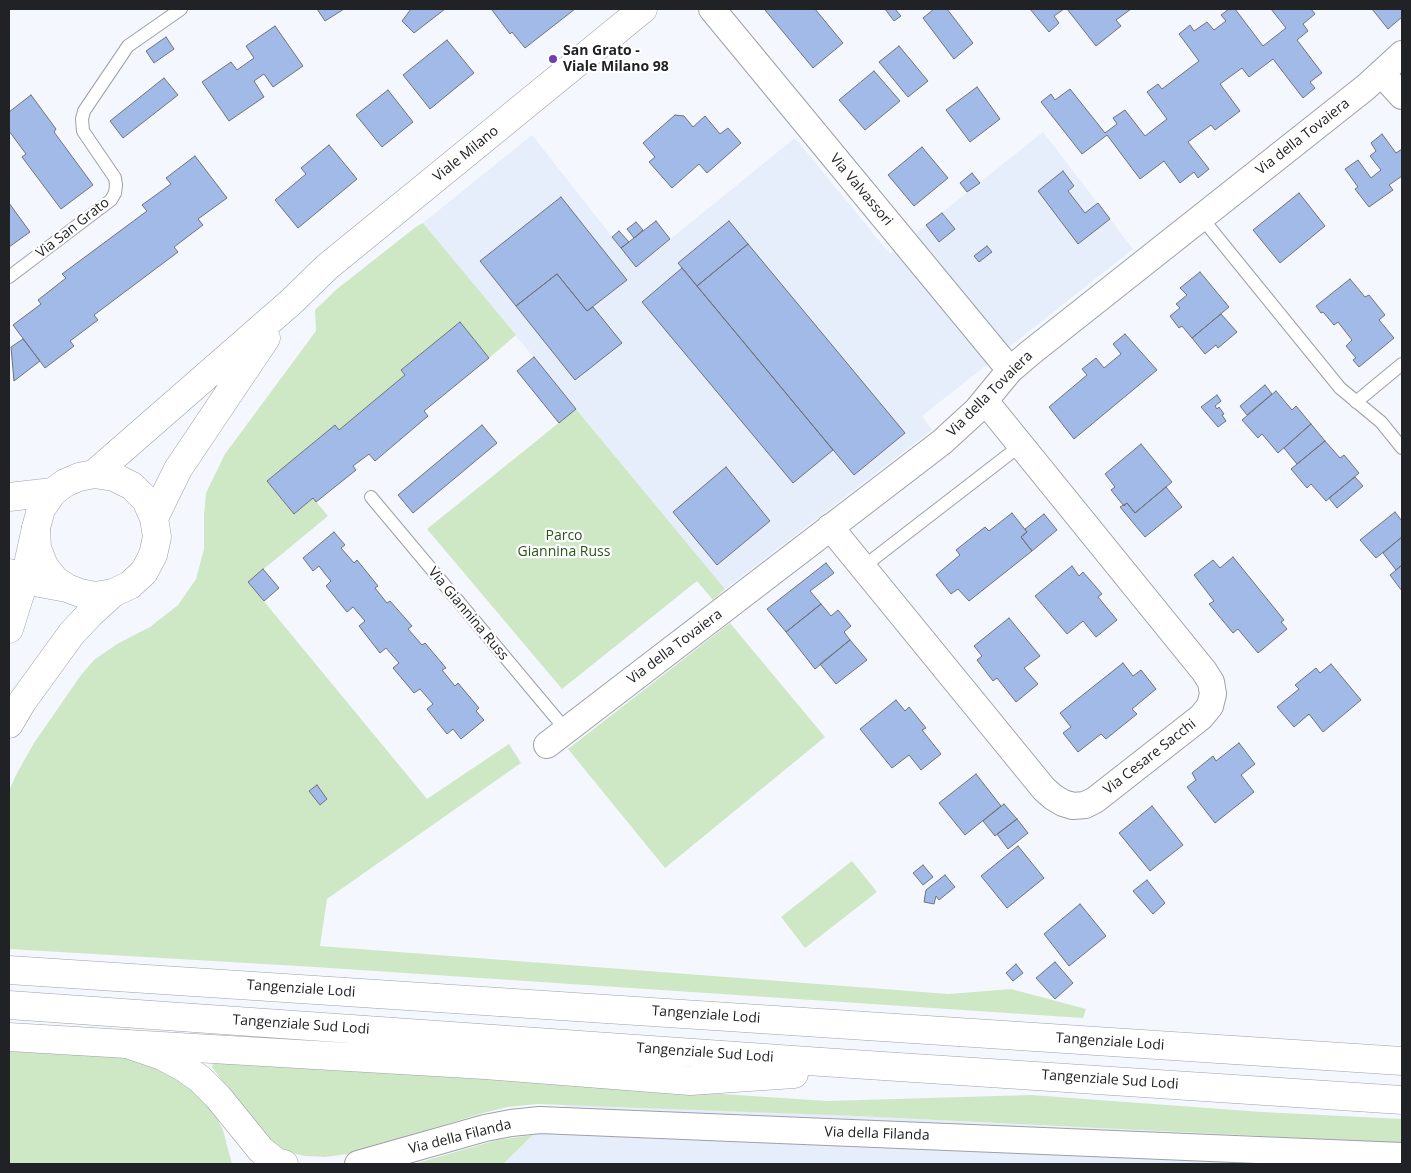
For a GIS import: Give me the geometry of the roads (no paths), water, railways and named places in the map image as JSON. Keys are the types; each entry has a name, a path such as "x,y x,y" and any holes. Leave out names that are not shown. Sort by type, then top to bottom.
{"main road":[{"name":"Viale Milano","path":"291,302 326,267 643,9"},
{"path":"94,474 291,302"},
{"path":"154,518 178,469 291,302"},
{"path":"13,600 41,509 53,492 65,483 79,477 94,474 114,477 132,486 146,500 154,518 157,537 153,555 144,572 130,585 113,593 95,596 67,588 55,580 44,566 37,548 36,528"},
{"path":"9,497 53,492"},
{"path":"13,600 67,588"},
{"path":"9,724 41,674 72,633 113,593"},
{"name":"Tangenziale Lodi","path":"9,970 1402,1061"},
{"name":"Tangenziale Sud Lodi","path":"9,1005 822,1062 1402,1100"},
{"path":"9,1037 485,1066 690,1081 793,1074 822,1062"},
{"path":"127,1044 162,1056 200,1079 218,1097 261,1150 276,1162 284,1164"},
{"path":"241,1126 252,1155 252,1164"}],"street":[{"name":"Via Valvassori","path":"712,9 1010,370"},
{"name":"Via della Tovaiera","path":"556,738 942,442 984,401 1010,370 1030,353 1381,73 1402,54"},
{"path":"1381,73 1402,96"},
{"name":"Via Cesare Sacchi","path":"830,527 1044,789 1063,803 1073,806 1085,805 1095,800 1201,717 1210,706 1213,694 1211,682 1198,663 984,401"},
{"name":"Via della Filanda","path":"358,1164 484,1128 540,1120 1402,1156"}],"lane":[{"name":"Via San Grato","path":"9,277 111,200 115,193 115,178 83,132 82,119 84,111 128,46 181,9"},
{"path":"1201,217 1340,388 1381,422 1402,448"},
{"path":"1356,402 1402,364"},
{"path":"863,568 1021,445"},
{"name":"Via Giannina Russ","path":"371,497 556,738"}],"place":[{"name":"San Grato - Viale Milano 98","path":"553,59"}],"park label":[{"name":"Parco Giannina Russ","path":"564,544"}]}
